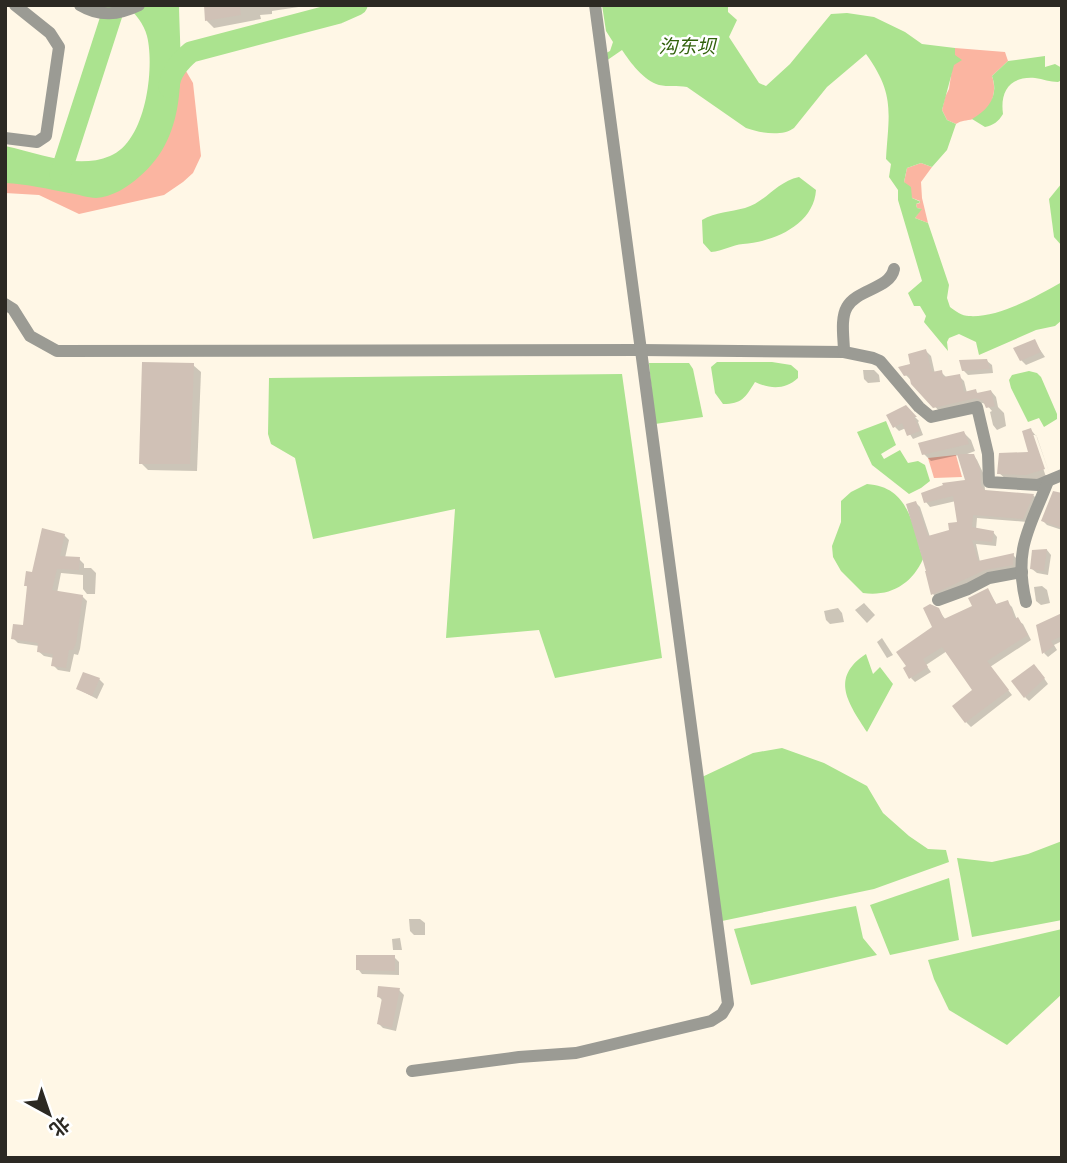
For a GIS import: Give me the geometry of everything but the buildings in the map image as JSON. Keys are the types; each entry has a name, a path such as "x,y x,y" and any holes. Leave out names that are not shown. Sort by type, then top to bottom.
{"street":[{"path":"5,138 37,142 46,136 60,54 57,40 15,5"},
{"path":"80,5 93,12 105,14 119,13 139,5"},
{"path":"412,1071 519,1057 576,1053 711,1021 722,1014 728,1004 595,5"},
{"path":"844,352 843,321 846,308 862,293 887,280 893,275 894,269"},
{"path":"5,304 13,309 30,336 57,351 844,352 880,361 919,407 931,417 977,407 988,454 989,482 1038,485 1062,475"},
{"path":"1026,602 1022,572 1024,537 1048,481"},
{"path":"938,600 989,578 1022,572"}],"shaded area":[{"path":"955,48 1005,52 1008,61 992,76 994,89 989,107 979,116 956,124 947,120 942,110 949,89"},
{"path":"186,71 193,83 201,156 193,173 164,195 79,214 39,195 5,193 5,175 95,189"},
{"path":"921,163 932,167 921,182 928,223 915,218 921,209 917,208 916,204 920,201 912,198 904,182 907,168"},
{"path":"956,455 962,477 934,478 928,458"}],"water":[{"path":"126,5 179,5 179,98 175,120 156,160 130,184 114,194 96,198 5,183 5,146 57,159 97,160 122,148 132,136 145,103 150,66 144,27"},
{"name":"沟东坝","path":"602,5 731,5 728,12 737,20 729,37 759,83 766,86 790,64 831,14 847,13 874,17 905,32 922,44 955,48 955,55 962,60 954,65 942,110 947,120 956,124 947,150 932,167 921,163 907,168 904,182 911,187 912,198 921,202 916,204 917,208 922,209 915,218 928,223 949,285 947,298 950,307 966,316 993,314 1062,282 1062,320 1055,326 1036,330 979,355 976,342 959,334 949,338 948,351 924,322 926,316 920,306 914,306 908,293 922,281 898,200 898,190 889,177 891,164 886,159 889,116 886,92 866,54 827,87 794,128 777,133 758,131 746,128 687,87 653,83 622,50 606,61 604,54 610,51 613,42 606,31"},
{"path":"1045,56 1045,67 1055,64 1062,68 1062,80 1019,80 1005,92 1003,114 997,121 985,127 972,119 988,106 994,90 992,76 1008,61"},
{"path":"799,177 816,190 814,202 800,222 790,229 767,240 711,252 703,243 702,220 752,205 784,183"},
{"path":"1062,183 1062,246 1054,237 1049,199"},
{"path":"717,362 772,362 791,365 798,371 798,378 788,385 777,387 755,382 742,399 723,404 715,393 711,367"},
{"path":"649,363 689,363 693,369 703,417 655,424"},
{"path":"1029,371 1041,377 1057,414 1057,419 1044,427 1039,418 1028,422 1011,388 1009,380 1012,375"},
{"path":"622,374 662,658 555,678 539,630 446,638 455,509 313,539 295,458 271,444 268,434 269,378"},
{"path":"886,421 896,445 881,454 884,459 900,450 908,463 918,461 925,465 930,481 909,494 872,465 857,432"},
{"path":"867,484 892,492 901,500 912,521 923,559 913,575 899,587 873,594 863,593 841,571 833,557 832,546 841,522 841,501"},
{"path":"866,654 873,674 880,667 893,684 867,732 849,701 845,682 848,672"},
{"path":"782,748 824,763 867,786 883,813 928,849 946,850 949,862 874,889 722,921 702,777 753,753"},
{"path":"1062,841 1062,920 972,937 957,858 992,862 1028,854"},
{"path":"949,878 959,940 890,955 870,905"},
{"path":"856,906 863,938 877,955 751,985 734,929"},
{"path":"1062,929 1062,994 1007,1045 949,1010 928,960"}],"waterway":[{"path":"60,175 115,5"},
{"path":"169,87 176,67 191,52 339,13 357,5"}]}
